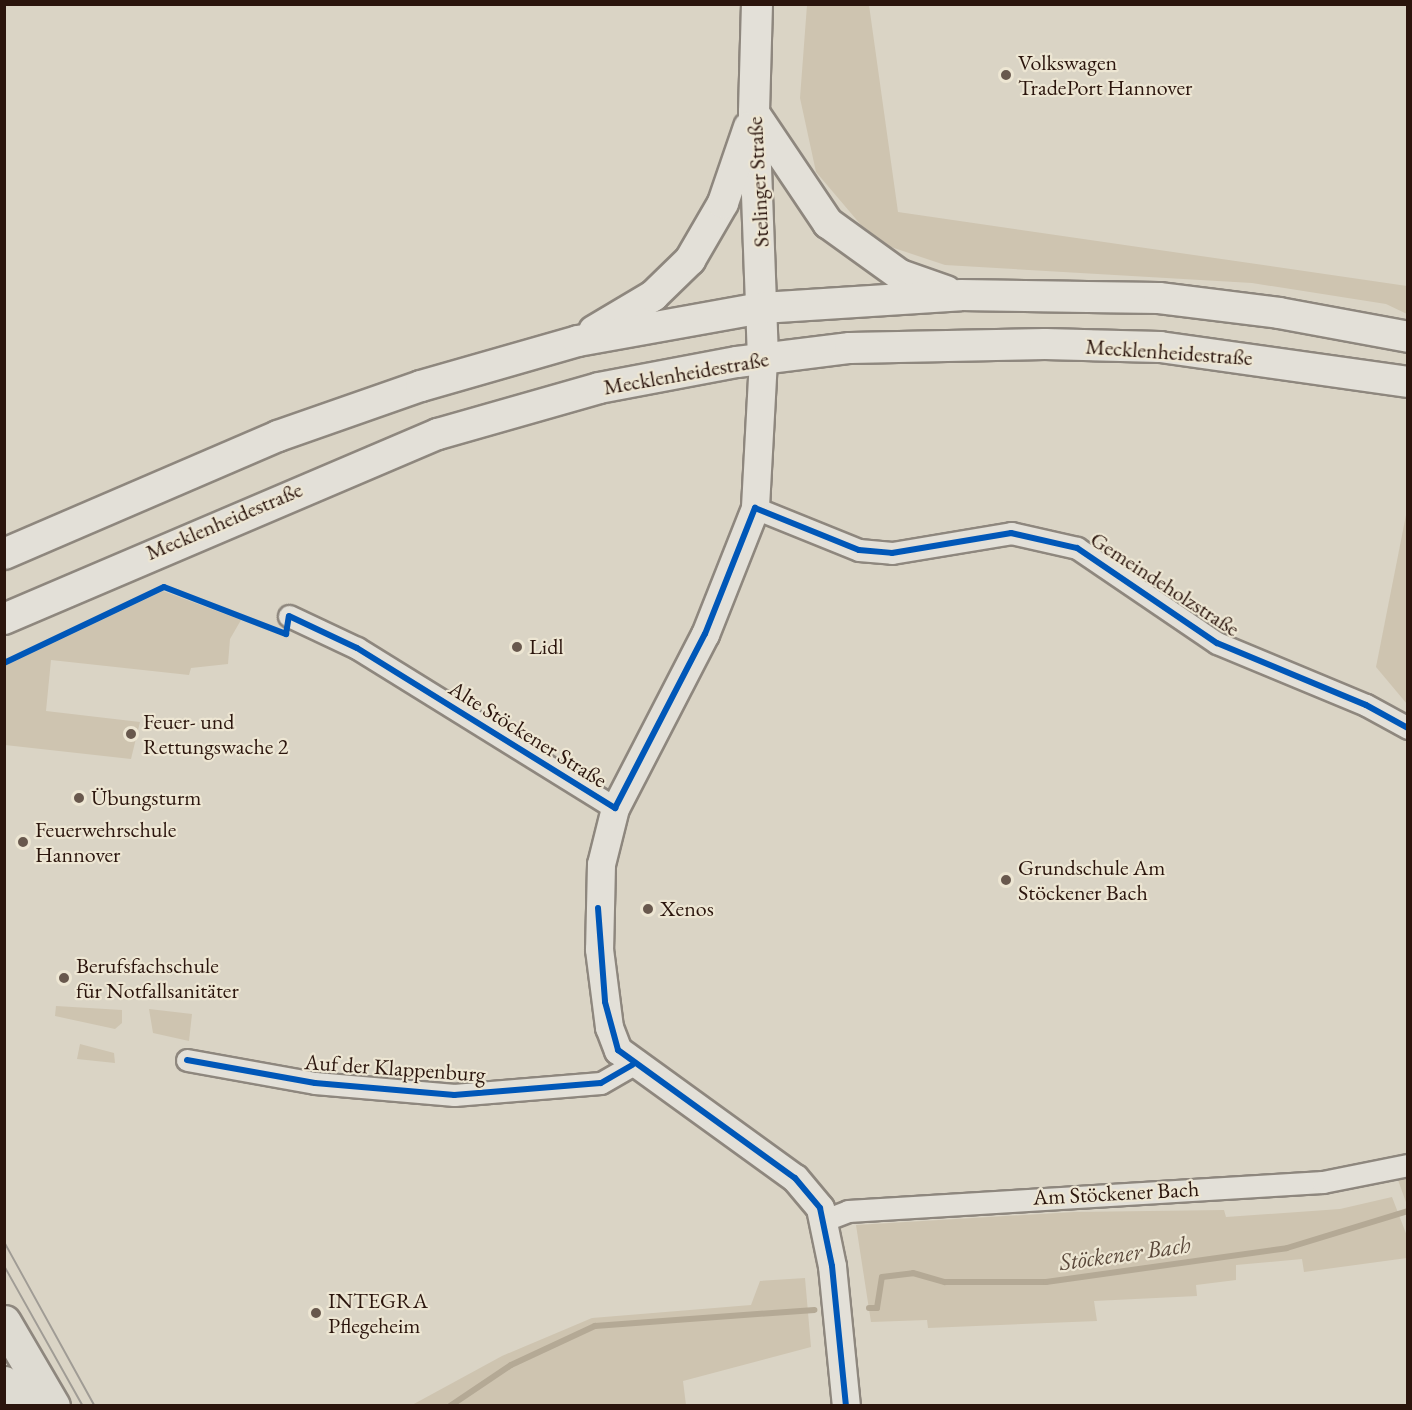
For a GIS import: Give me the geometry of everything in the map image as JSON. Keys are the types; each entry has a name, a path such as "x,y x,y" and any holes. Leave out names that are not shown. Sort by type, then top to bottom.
{"main road":[{"name":"Stelinger Straße","path":"757,4 754,113 763,359"},
{"path":"754,113 828,223 900,275 961,296"},
{"path":"578,341 653,296 690,260 723,203 754,113"},
{"path":"4,554 278,436 421,386 578,341 762,308 961,296 1159,298 1279,313 1407,337"},
{"name":"Mecklenheidestraße","path":"4,619 438,434 599,388 763,359 942,344 1160,347 1407,382"},
{"path":"4,1323 53,1406"},
{"path":"4,1383 19,1406"}],"street":[{"name":"Alte Stöckener Straße","path":"763,359 755,508 705,634 615,808 601,864 599,948 609,1028 632,1065 795,1178 825,1220 846,1406"},
{"name":"Gemeindeholzstraße","path":"755,508 859,550 892,553 1011,533 1077,548 1217,643 1366,705 1407,728"},
{"name":"Alte Stöckener Straße","path":"289,616 357,648 615,808"},
{"name":"Auf der Klappenburg","path":"187,1060 315,1083 454,1095 601,1083 632,1065"},
{"name":"Am Stöckener Bach","path":"825,1220 884,1208 1323,1182 1407,1165"}],"shaded area":[{"path":"807,5 869,5 898,212 1407,286 1407,314 1386,304 1252,283 945,265 891,247 861,225 816,172 800,98"},
{"path":"1407,510 1407,704 1376,667"},
{"path":"163,591 241,620 230,639 228,664 191,668 189,675 51,660 46,711 140,722 131,759 5,745 5,666"},
{"path":"56,1006 122,1010 122,1023 115,1029 55,1016"},
{"path":"149,1009 192,1014 189,1041 153,1033"},
{"path":"80,1044 114,1053 115,1063 77,1059"},
{"path":"1407,1171 1407,1205 1398,1180"},
{"path":"1392,1197 1407,1236 1407,1258 1304,1272 1302,1259 1236,1265 1236,1280 1196,1285 1197,1296 1094,1301 1097,1321 928,1328 927,1320 871,1322 856,1225 1074,1212 1224,1210 1226,1217 1340,1209"},
{"path":"805,1278 811,1347 683,1381 686,1405 412,1405 502,1356 592,1318 751,1305 760,1281"}],"waterway":[{"name":"Stöckener Bach","path":"869,1308 877,1308 882,1277 913,1273 945,1282 1046,1282 1287,1248 1408,1211"},
{"name":"Stöckener Bach","path":"450,1406 511,1365 595,1326 814,1310"}],"tram line":[{"path":"4,1241 95,1406"},
{"path":"4,1265 83,1406"}],"cycle path":[{"path":"4,663 164,587 286,634 289,616 357,648 615,808 705,634 755,508 859,550 892,553 1011,533 1077,548 1217,643 1366,705 1408,728"},
{"path":"598,908 605,1002 618,1050 795,1178 820,1208 832,1266 846,1406"},
{"path":"187,1060 315,1083 454,1095 601,1083 632,1065"}],"place":[{"name":"Volkswagen TradePort Hannover","path":"1006,75"},
{"name":"Lidl","path":"517,647"},
{"name":"Feuer- und Rettungswache 2","path":"131,734"},
{"name":"Übungsturm","path":"79,798"},
{"name":"Feuerwehrschule Hannover","path":"23,842"},
{"name":"Grundschule Am Stöckener Bach","path":"1006,880"},
{"name":"Xenos","path":"648,909"},
{"name":"Berufsfachschule für Notfallsanitäter","path":"64,978"},
{"name":"INTEGRA Pflegeheim","path":"316,1313"}]}
